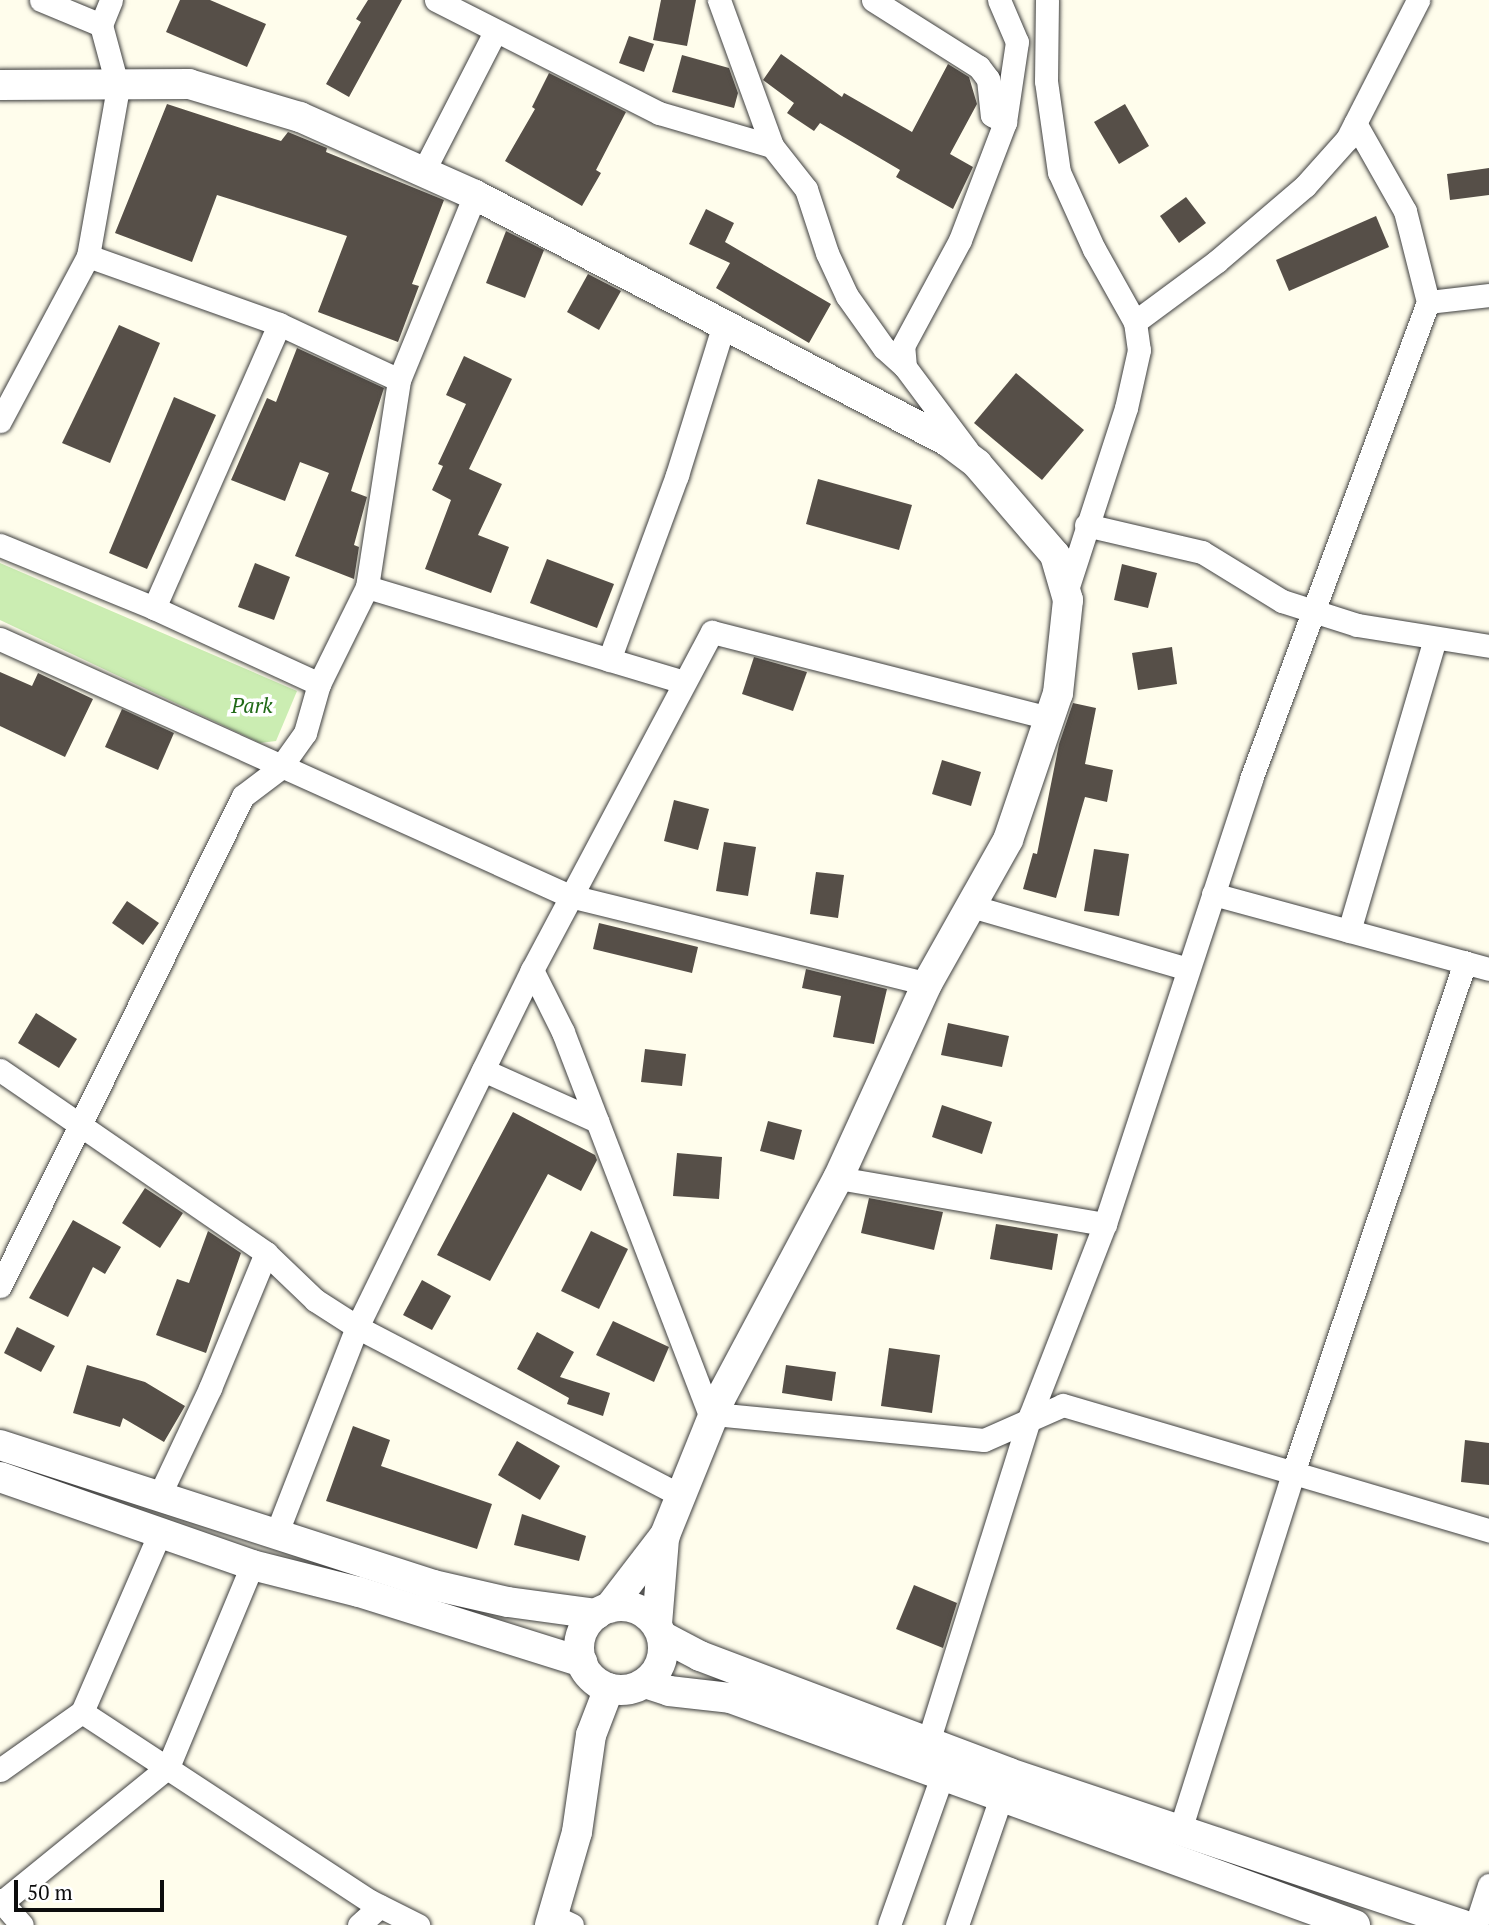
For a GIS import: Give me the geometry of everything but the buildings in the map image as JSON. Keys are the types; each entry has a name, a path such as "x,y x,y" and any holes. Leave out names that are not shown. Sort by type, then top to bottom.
{"street":[{"path":"41,0 101,24"},
{"path":"0,421 88,256 118,88 101,24 111,0"},
{"path":"436,0 660,113 772,146"},
{"path":"719,0 772,146 807,189 827,253 847,296 877,338 905,367 977,464 1055,555 1066,593"},
{"path":"873,0 979,67 988,79 992,115 1005,122"},
{"path":"905,367 903,346 960,240 1005,122 1017,42 999,0"},
{"path":"1047,0 1046,81 1059,172 1094,249 1135,321 1139,349 1126,408 1086,524 1066,593 1058,693 1008,840 927,984 838,1178 713,1417 665,1535 582,1635 582,1662 588,1674 609,1688 645,1683 669,1691 730,1698 942,1776 1006,1786 1180,1830 1463,1925"},
{"path":"1135,321 1216,262 1305,186 1347,139 1418,0"},
{"path":"423,172 495,32"},
{"path":"0,85 118,88 189,84 300,117 475,195 947,441 977,464"},
{"path":"928,1742 1030,1416 1105,1224 1213,894 1428,302 1405,211 1355,123"},
{"path":"0,1286 83,1126 243,796 280,768 305,733 319,684 367,587 399,380 475,195"},
{"path":"88,256 279,324 399,380"},
{"path":"1428,302 1489,295"},
{"path":"154,608 279,324"},
{"path":"609,660 677,475 724,324"},
{"path":"1086,524 1202,552 1282,601 1314,611 1435,639 1489,646"},
{"path":"0,545 154,608 319,684"},
{"path":"367,587 684,682"},
{"path":"277,1532 357,1327 532,970 570,896 638,778 684,682 712,632 1049,718"},
{"path":"0,639 280,768 570,896 927,984"},
{"path":"1349,931 1435,639"},
{"path":"1213,894 1489,969"},
{"path":"971,906 1188,969"},
{"path":"1180,1830 1293,1472 1465,962"},
{"path":"532,970 563,1032 713,1417"},
{"path":"0,1070 266,1253 316,1300 357,1327 681,1496"},
{"path":"483,1070 597,1121"},
{"path":"838,1178 1105,1224"},
{"path":"160,1494 210,1388 266,1253"},
{"path":"713,1417 984,1440 1030,1416 1063,1405 1489,1530"},
{"path":"0,1445 160,1494 433,1585 508,1602 603,1611 636,1608 659,1630 699,1656 928,1742 1006,1786 1355,1925"},
{"path":"0,1477 252,1565 359,1592 582,1662"},
{"path":"0,1770 82,1712 160,1532"},
{"path":"645,1683 661,1662 659,1630 665,1535"},
{"path":"22,1925 1,1901 167,1767 252,1565"},
{"path":"558,1922 577,1832 591,1735 609,1688"},
{"path":"82,1712 380,1906 418,1925"},
{"path":"889,1925 942,1776"},
{"path":"957,1925 1006,1786"},
{"path":"1476,1925 1489,1885"},
{"path":"359,1925 380,1906"}],"green space":[{"name":"Park","path":"0,563 297,691 276,741 260,743 0,620"}]}
